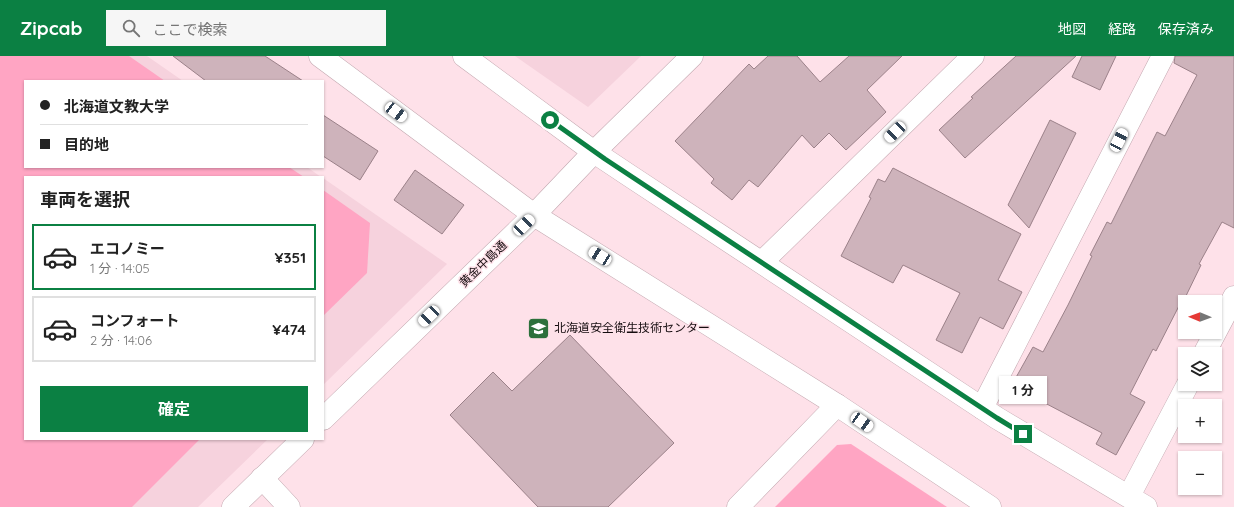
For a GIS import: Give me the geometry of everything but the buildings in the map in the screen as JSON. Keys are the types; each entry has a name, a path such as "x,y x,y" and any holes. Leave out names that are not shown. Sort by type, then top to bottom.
{"street":[{"path":"320,56 534,215 837,405 990,507"},
{"path":"464,56 594,152 997,418 1137,502 1185,391"},
{"name":"黄金中島通","path":"324,419 534,215 594,152 692,56"},
{"path":"762,262 973,56"},
{"path":"982,408 1163,56"},
{"path":"1208,347 1234,297"},
{"path":"738,507 837,405"},
{"path":"233,507 302,440"},
{"path":"262,478 289,507"}],"shaded area":[{"path":"0,56 147,56 182,80 24,80 24,168 308,168 320,176 24,176 24,440 267,440 198,507 0,507"},
{"path":"0,56 129,56 164,80 24,80 24,168 290,168 302,176 24,176 24,440 199,440 132,507 0,507"},
{"path":"515,56 641,56 588,107"},
{"path":"324,179 447,264 324,384"},
{"path":"324,191 370,223 367,273 324,315"},
{"path":"851,444 947,507 775,507 837,445"}],"place":[{"name":"北海道安全衛生技術センター","path":"539,328"}],"route":[{"path":"550,120 594,152 1023,434"}]}
